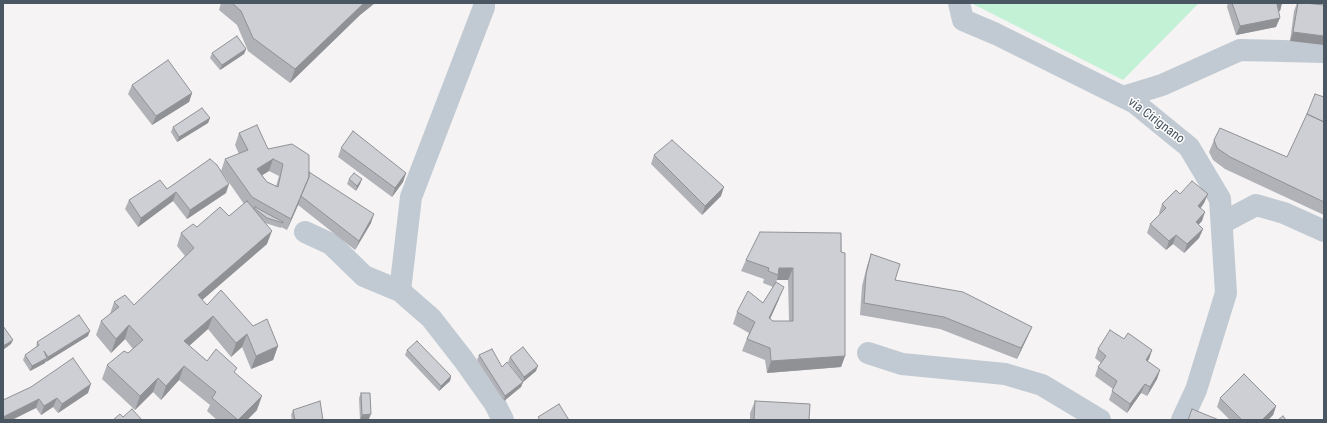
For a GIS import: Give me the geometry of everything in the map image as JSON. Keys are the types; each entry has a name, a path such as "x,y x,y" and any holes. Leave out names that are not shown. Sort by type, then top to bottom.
{"street":[{"path":"400,290 411,197 484,3"},
{"name":"via Cirignano","path":"959,3 963,20 996,34 1135,103 1189,147 1220,199 1226,293 1196,390 1182,420"},
{"path":"1123,97 1162,85 1240,50 1324,52"},
{"path":"1222,223 1256,205 1284,213 1324,231"},
{"path":"305,232 331,244 364,276 400,290 431,318 495,404 503,420"},
{"path":"868,353 902,364 1005,374 1042,386 1100,420"}],"green space":[{"path":"971,3 1199,3 1123,80"}],"building":[{"path":"232,3 364,3 295,69 253,38 241,11"},
{"path":"1232,3 1279,3 1277,4 1280,18 1240,26"},
{"path":"1298,3 1324,5 1324,36 1293,32"},
{"path":"237,36 246,49 222,65 212,53"},
{"path":"168,60 192,93 156,116 132,85"},
{"path":"1315,94 1324,97 1324,122 1307,114"},
{"path":"202,108 210,118 179,137 173,127"},
{"path":"1307,114 1324,122 1324,202 1230,157 1217,148 1214,140 1220,128 1287,157"},
{"path":"257,125 268,149 292,144 309,155 309,177 291,219 252,197 225,159 248,150 239,133","holes":["273,159 283,164 278,187 267,182 257,169"]},
{"path":"353,131 406,173 395,188 341,148"},
{"path":"672,140 724,187 705,206 654,155"},
{"path":"210,159 217,165 229,184 190,210 176,192 141,218 129,200 160,180 167,189"},
{"path":"309,172 374,214 359,241 301,196 309,177"},
{"path":"354,173 362,179 357,186 349,179"},
{"path":"1192,181 1208,194 1198,206 1205,212 1196,222 1203,229 1187,244 1176,235 1169,241 1150,224 1166,208 1162,204 1176,190 1180,194"},
{"path":"247,201 272,231 198,295 207,305 221,290 253,326 267,319 278,346 256,356 247,334 236,343 213,316 184,341 207,361 216,349 237,368 234,372 262,396 238,420 212,398 216,392 184,366 166,386 158,378 140,396 107,365 124,351 128,353 143,340 129,325 116,339 101,321 119,307 114,302 125,295 134,305 194,248 181,233 193,224 197,227 220,207 229,216"},
{"path":"255,207 283,223 267,218 254,208"},
{"path":"760,232 841,233 841,252 845,253 845,356 771,361 770,348 747,339 755,322 737,312 748,291 763,303 776,282 784,287 769,318 773,321 793,321 793,268 779,268 778,275 768,271 769,268 746,260"},
{"path":"871,254 900,264 895,280 963,292 1032,327 1021,348 944,317 864,303 866,274"},
{"path":"79,315 90,331 48,357 44,351 47,358 32,366 25,355 39,345 37,342"},
{"path":"3,326 13,340 3,346"},
{"path":"1110,330 1124,339 1128,333 1152,350 1146,360 1160,370 1150,387 1145,384 1130,404 1112,391 1117,381 1098,367 1106,356 1098,349"},
{"path":"417,341 451,376 441,386 407,350"},
{"path":"523,347 538,366 524,377 510,357"},
{"path":"492,349 502,367 507,362 523,382 505,396 479,355"},
{"path":"73,358 91,384 62,404 57,398 44,406 39,399 3,417 3,400 31,387"},
{"path":"1244,374 1276,406 1262,420 1242,420 1220,398"},
{"path":"361,393 370,393 371,414 362,415"},
{"path":"320,401 323,420 295,420 293,410"},
{"path":"755,401 810,404 809,420 754,420"},
{"path":"559,404 569,420 540,420 538,417"},
{"path":"132,409 142,420 113,420 120,414 123,417"},
{"path":"1192,409 1219,420 1188,420"},
{"path":"1283,416 1286,420 1278,420"}]}
